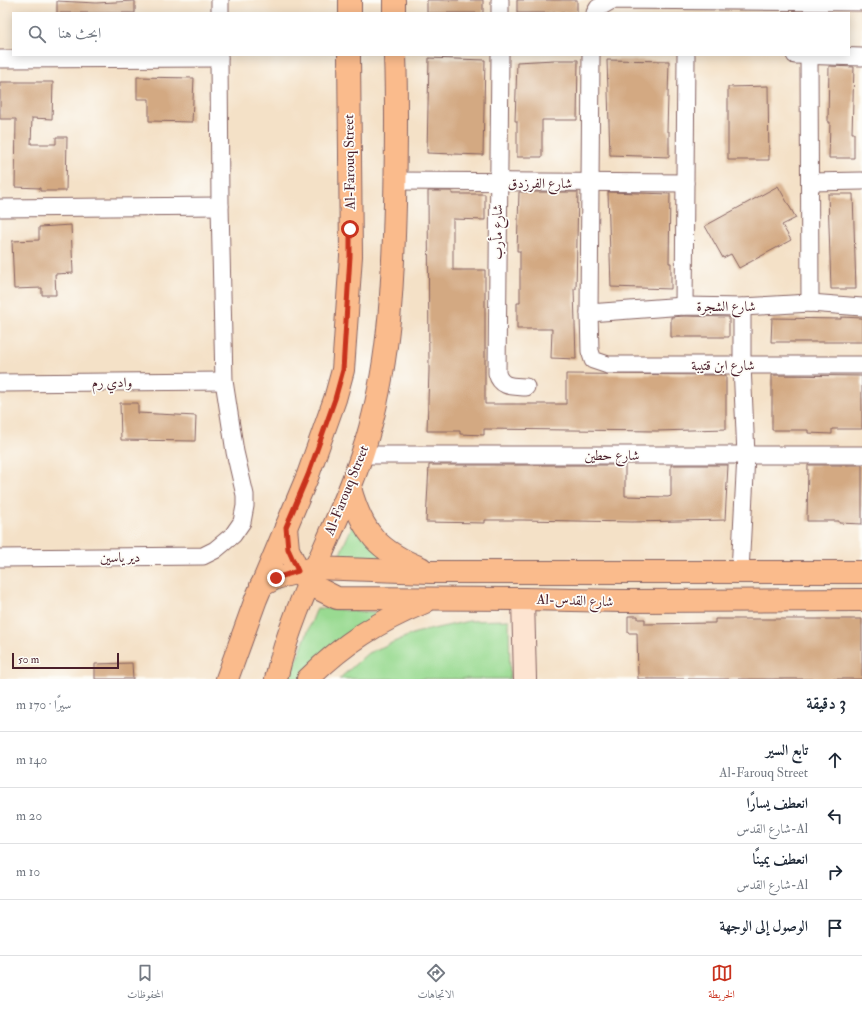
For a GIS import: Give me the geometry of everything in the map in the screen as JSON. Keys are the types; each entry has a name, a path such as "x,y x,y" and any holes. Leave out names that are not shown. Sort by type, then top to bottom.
{"main road":[{"path":"350,0 350,12"},
{"path":"394,0 394,12"},
{"name":"Al-Farouq Street","path":"227,679 261,586 308,475 335,399 343,370 350,256 350,56"},
{"name":"Al-Farouq Street","path":"276,679 306,574 350,488 370,429 383,372 390,317 394,265 395,56"},
{"path":"350,488 356,508 368,531 381,547 400,559 430,572"},
{"path":"286,527 288,549 306,574"},
{"name":"Al-شارع القدس","path":"261,586 276,578 306,574 430,572 862,572"},
{"name":"Al-شارع القدس","path":"306,574 337,598 621,601 862,600"},
{"path":"308,679 330,657 381,622 432,599"},
{"path":"523,599 525,679"}],"street":[{"path":"220,0 220,12"},
{"path":"500,0 500,12"},
{"path":"596,12 598,8 612,0 743,5 862,2"},
{"path":"0,59 219,56 220,206 224,381"},
{"name":"شارع مأرب","path":"500,56 497,183 497,373 500,382 504,385 526,386"},
{"path":"589,313 591,56"},
{"path":"684,306 686,56"},
{"path":"809,56 811,182 810,303"},
{"path":"836,56 862,57"},
{"name":"شارع الفرزدق","path":"395,180 497,183 685,183"},
{"path":"811,182 862,181"},
{"path":"0,208 220,206"},
{"name":"شارع الشجرة","path":"589,313 684,306 742,307 810,303 862,307"},
{"path":"740,572 746,456 742,365 742,307"},
{"name":"شارع ابن قتيبة","path":"589,313 590,351 593,360 608,365 862,365"},
{"name":"وادي رم","path":"0,383 224,381"},
{"name":"دير ياسين","path":"0,558 203,556 215,550 233,535 245,514 245,495 235,452 224,381"},
{"name":"شارع حطين","path":"361,456 862,455"}],"green space":[{"path":"353,524 388,562 336,563"},
{"path":"317,608 387,613 299,679 289,679"},
{"path":"509,620 510,679 339,679 368,653 415,633 469,621"}],"building":[{"path":"427,0 483,0 483,12 427,12"},
{"path":"517,0 577,0 577,12 517,12"},
{"path":"57,1 96,3 135,1 135,12 57,12"},
{"path":"429,58 485,60 483,155 427,153"},
{"path":"578,60 577,120 542,120 542,157 517,157 517,121 515,121 517,62"},
{"path":"607,60 669,61 667,131 669,131 669,157 610,155"},
{"path":"829,66 854,67 852,133 854,133 854,158 829,158"},
{"path":"137,77 194,78 192,122 149,121 149,99 137,99"},
{"path":"0,82 53,82 52,119 32,118 31,144 56,144 56,137 67,137 66,191 40,191 40,188 15,187 16,119 0,119"},
{"path":"768,86 769,160 728,160 728,87"},
{"path":"778,186 796,218 782,225 791,240 739,268 731,254 723,258 705,226"},
{"path":"428,191 452,191 452,194 485,194 485,220 453,219 453,270 485,270 485,404 566,404 566,374 726,375 726,429 657,431 484,429 484,435 460,434 460,431 427,431 429,371"},
{"path":"519,192 578,192 576,289 574,289 576,359 551,358 552,329 517,329 517,303 520,303 520,251 517,251"},
{"path":"608,192 670,194 669,263 671,263 671,289 611,287"},
{"path":"828,194 853,194 856,289 831,289"},
{"path":"71,225 73,273 55,274 56,295 42,295 42,288 14,289 12,241 39,240 39,227"},
{"path":"671,317 729,317 729,337 671,337"},
{"path":"841,317 862,318 862,342 771,342 772,318 841,319"},
{"path":"772,375 862,376 862,429 832,429 832,434 808,433 808,430 772,430"},
{"path":"120,403 138,403 138,413 196,416 195,441 121,440"},
{"path":"429,465 625,465 625,496 668,497 671,496 671,465 728,465 725,520 632,522 485,520 485,523 426,522"},
{"path":"808,465 862,465 862,524 839,523 839,521 807,521"},
{"path":"628,616 638,616 638,619 645,619 645,624 715,623 715,619 862,619 862,679 638,679 637,633 628,633"},
{"path":"132,663 133,679 95,679 95,664"}],"route":[{"path":"276,578 298,571 288,549 286,527 308,475 335,399 343,370 346,345 350,229"}]}
